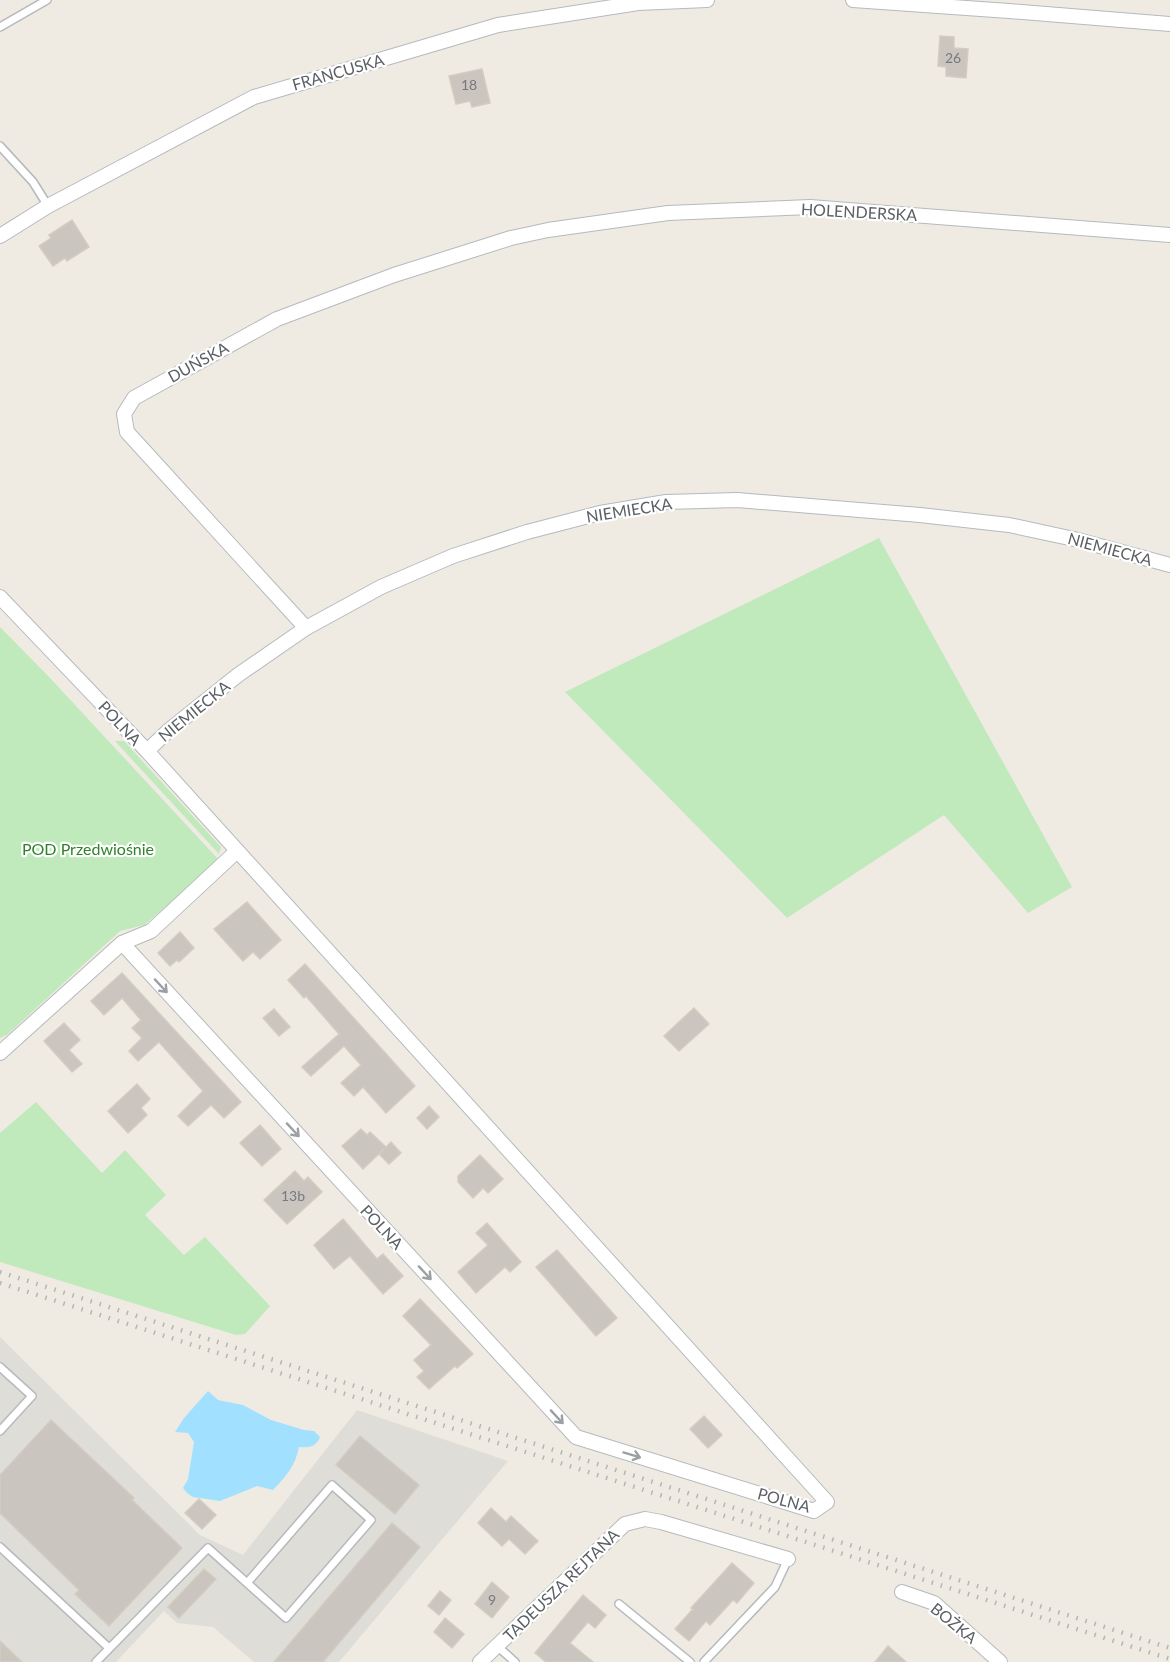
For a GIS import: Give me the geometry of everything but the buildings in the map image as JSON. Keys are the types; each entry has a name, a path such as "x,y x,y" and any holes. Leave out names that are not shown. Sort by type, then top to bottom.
{"street":[{"name":"FRANCUSKA","path":"0,236 48,206 254,97 498,25 638,3 706,0"},
{"path":"853,0 1170,24"},
{"name":"HOLENDERSKA","path":"548,230 668,213 810,207 1170,235"},
{"name":"DUŃSKA","path":"306,628 127,432 124,414 134,398 277,319 394,275 511,238 548,230"},
{"name":"NIEMIECKA","path":"147,751 168,731 238,675 306,628 381,587 453,556 527,532 600,513 666,502 737,500 920,515 1009,525 1074,539 1170,565"},
{"name":"POLNA","path":"0,597 147,751 827,1502 814,1511 576,1437 122,943"},
{"path":"0,1053 122,943 151,931 237,851"},
{"name":"TADEUSZA REJTANA","path":"480,1662 625,1524 645,1519 661,1522 788,1558"},
{"name":"BOŻKA","path":"902,1592 934,1603 1000,1662"}],"lane":[{"path":"0,27 47,0"},
{"path":"0,146 33,182 48,206"},
{"path":"0,1366 33,1396 0,1431"},
{"path":"96,1662 208,1548 247,1583 286,1617 372,1520 332,1485 247,1583"},
{"path":"0,1547 109,1648"},
{"path":"704,1662 774,1587 788,1558"},
{"path":"619,1604 690,1662"},
{"path":"497,1646 515,1662"}],"shaded area":[{"path":"0,1337 200,1535 243,1555 357,1410 508,1461 339,1662 254,1662 213,1627 177,1623 164,1611 116,1662 0,1662"}],"green space":[{"path":"879,538 1072,887 1028,913 944,815 787,918 565,692"},
{"name":"POD Przedwiośnie","path":"0,627 217,858 218,862 144,925 120,931 8,1034 0,1038"},
{"path":"115,741 124,741 221,847 219,854"},
{"path":"36,1102 102,1173 125,1150 166,1195 145,1215 184,1255 205,1237 270,1306 245,1334 236,1335 0,1262 0,1133"}],"water":[{"path":"208,1391 218,1400 243,1405 271,1420 314,1431 320,1437 312,1446 299,1447 286,1476 273,1490 257,1486 220,1501 193,1497 183,1488 188,1479 194,1442 188,1433 175,1432"}],"railway":[{"path":"0,1272 1170,1648"},
{"path":"0,1283 1170,1659"}]}
